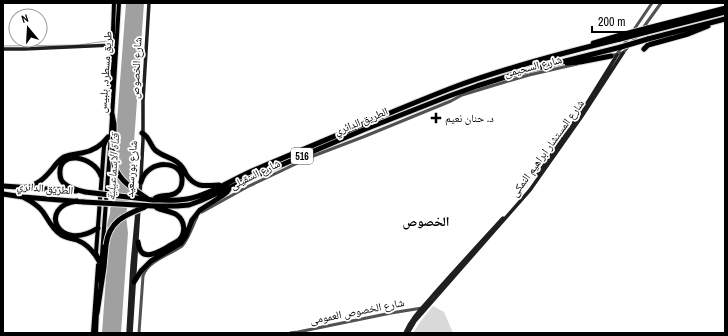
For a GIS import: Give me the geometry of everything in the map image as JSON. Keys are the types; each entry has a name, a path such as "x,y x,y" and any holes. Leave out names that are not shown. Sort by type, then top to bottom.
{"highway":[{"name":"الطريق الدائري","path":"3,186 86,192 166,201 188,199 257,168 465,83 506,69 725,8"},
{"name":"الطريق الدائري","path":"647,30 725,12"},
{"name":"الطريق الدائري","path":"3,194 23,197 148,206 171,207 189,205 206,199 362,130 466,89 502,77 725,19"},
{"path":"644,49 648,45 696,31 716,21"},
{"path":"558,63 580,62 614,55"},
{"path":"112,114 114,124 112,157 117,172 126,184 151,199 160,196 172,195 177,192 182,184 182,179 181,174 172,166 160,164 148,171 142,178 141,182"},
{"path":"142,133 147,136 157,151 179,163 193,182 202,186 224,184"},
{"path":"22,188 33,185 44,179 62,159 69,155 82,154 91,151 100,146 108,138"},
{"path":"86,192 69,187 63,182 60,172 62,165 68,160 75,158 85,160 96,167 102,176"},
{"path":"134,282 141,271 151,261 181,243 186,236 192,220 198,212 224,195 229,188"},
{"path":"23,197 39,208 58,232 64,236 85,244 99,260"},
{"path":"77,201 67,204 57,212 56,224 60,230 66,234 81,236 98,228"},
{"path":"97,313 104,273 106,245 110,231 117,221 127,214 148,206"},
{"path":"138,242 139,248 142,252 152,255 177,241 182,235 184,229 178,217 173,213 161,210 154,206"}],"main road":[{"name":"طريق مسطرد, بلبيس","path":"93,333 108,138 114,3"},
{"name":"طريق مسطرد, بلبيس","path":"96,333 119,3"},
{"name":"شارع الخصوص","path":"142,133 143,92 149,3"},
{"path":"3,49 113,45"},
{"name":"شارع المستشار ابراهيم النمكى","path":"406,333 414,321 532,188 582,116 602,82 623,53"},
{"name":"شارع المستشار ابراهيم النمكى","path":"602,82 614,55"},
{"name":"شارع بورسعيد","path":"128,333 132,266 141,182 142,133"},
{"name":"شارع بورسعيد","path":"131,333 138,242 137,213 142,133"},
{"path":"99,260 96,253 104,146 108,138"},
{"name":"شارع المستشار ابراهيم النمكى","path":"406,333 410,323 422,308 466,258 500,223"}],"street":[{"name":"شارع المستشار ابراهيم النمكى","path":"614,55 652,3"},
{"name":"شارع المستشار ابراهيم النمكى","path":"623,53 661,3"},
{"name":"شارع السحيمى","path":"449,102 462,95 522,77 623,53"},
{"name":"شارع السقيلى","path":"140,333 143,276 147,268 184,244 198,215 203,211 231,195 308,158 449,102"},
{"name":"شارع الخصوص العمومى","path":"290,333 422,308"}],"shaded area":[{"path":"126,3 144,3 131,184 126,215 128,233 121,333 102,333 109,235 107,225 110,213"},
{"path":"433,306 444,312 453,333 413,333 420,322"}],"waterway":[{"path":"3,46 78,45 107,41"}],"place":[{"name":"د. حنان نعيم","path":"436,118"}],"district":[{"name":"الخصوص","path":"426,221"}],"water label":[{"name":"قناة الإسماعيلية","path":"113,167"}]}
